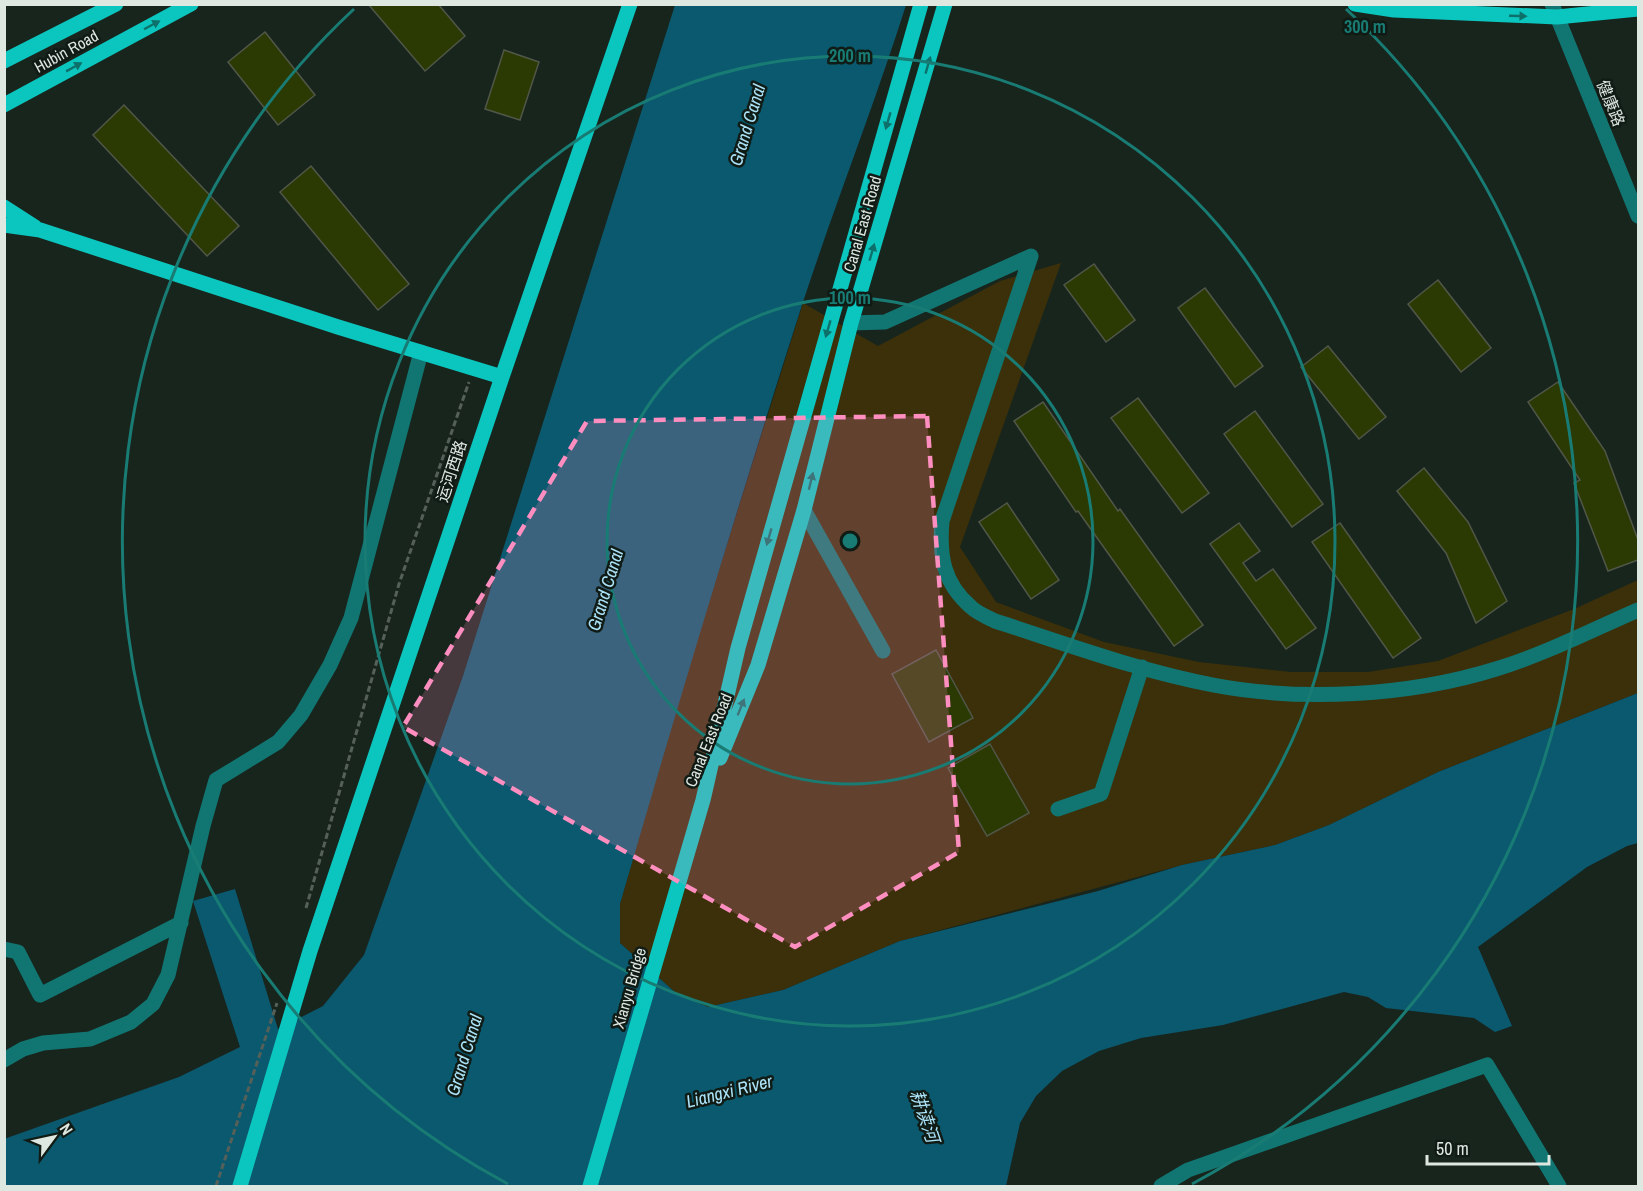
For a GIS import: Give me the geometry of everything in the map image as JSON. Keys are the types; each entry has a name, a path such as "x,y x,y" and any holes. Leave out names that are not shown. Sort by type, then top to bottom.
{"main road":[{"name":"Hubin Road","path":"4,61 116,4"},
{"name":"Hubin Road","path":"4,105 190,4"},
{"name":"运河西路","path":"240,1186 310,951 502,376 630,4"},
{"name":"Canal East Road","path":"703,800 738,648 921,4"},
{"name":"Canal East Road","path":"703,800 758,665 804,510 851,323 945,4"},
{"path":"1355,4 1394,10 1638,9"},
{"path":"4,56 41,42"},
{"path":"4,115 40,85"},
{"path":"4,207 40,230"},
{"path":"4,225 40,230 502,376"},
{"name":"Xianyu Bridge","path":"590,1186 703,800"}],"street":[{"name":"健康路","path":"1554,11 1638,216"},
{"path":"851,323 885,321 1031,256 942,521 939,546 945,571 956,591 972,608 995,621 1142,667 1213,685 1269,694 1330,695 1388,690 1496,669 1638,610"},
{"path":"4,1060 23,1048 43,1043 90,1039 131,1022 153,1004 168,975 203,825 216,780 278,742 302,715 330,665 351,618 421,352"},
{"path":"804,510 883,651"},
{"path":"1058,809 1101,794 1142,667"},
{"path":"4,949 18,952 40,995 181,923"},
{"path":"1161,1186 1188,1170 1487,1065 1559,1186"}],"path":[{"path":"304,914 399,584 474,368"},
{"path":"216,1186 277,1002"}],"highlighted area":[{"path":"927,416 959,852 795,947 403,727 587,421"}],"shaded area":[{"path":"1061,263 960,547 996,602 1104,642 1199,662 1291,672 1368,672 1438,661 1574,609 1638,580 1638,693 1438,772 1329,825 1275,845 1182,865 900,941 783,990 708,1007 677,994 620,943 620,904 686,675 803,303 878,346 1000,281"}],"water":[{"path":"675,5 906,5 778,380 620,904 620,943 677,994 708,1007 783,990 900,941 1098,891 1182,865 1275,845 1329,825 1438,772 1638,693 1638,843 1627,846 1587,867 1478,947 1512,1026 1495,1032 1474,1018 1386,1008 1368,997 1344,992 1223,1025 1141,1038 1099,1051 1062,1071 1036,1096 1020,1123 1006,1186 5,1186 4,1139 179,1077 240,1047 193,901 235,889 278,1029 323,1006 364,955 463,676"}],"building":[{"path":"368,4 438,4 465,36 425,71"},
{"path":"265,32 315,95 278,125 228,62"},
{"path":"504,50 539,62 520,120 485,109"},
{"path":"124,105 239,226 207,256 93,135"},
{"path":"311,166 409,284 378,310 280,192"},
{"path":"1094,264 1135,320 1106,342 1064,285"},
{"path":"1438,280 1491,348 1461,372 1408,304"},
{"path":"1205,288 1263,366 1235,387 1178,308"},
{"path":"1328,346 1386,417 1359,439 1301,367"},
{"path":"1558,382 1605,451 1638,540 1638,560 1608,571 1574,483 1580,480 1528,402"},
{"path":"1138,398 1209,493 1182,513 1111,418"},
{"path":"1043,402 1118,511 1120,509 1203,625 1174,646 1078,511 1076,512 1014,421"},
{"path":"1255,411 1323,504 1292,527 1224,434"},
{"path":"1424,468 1468,522 1507,601 1476,623 1446,553 1397,491"},
{"path":"1007,503 1059,580 1031,599 979,522"},
{"path":"1239,523 1260,551 1243,563 1256,581 1273,569 1316,628 1286,649 1210,544"},
{"path":"1340,523 1421,638 1393,658 1312,542"},
{"path":"936,650 973,718 929,742 892,674"},
{"path":"990,744 1029,813 987,836 948,768"}],"water label":[{"name":"Grand Canal","path":"747,125"},
{"name":"Grand Canal","path":"605,590"},
{"name":"Grand Canal","path":"464,1055"},
{"name":"Liangxi River","path":"729,1091"},
{"name":"耕读河","path":"925,1116"}]}
